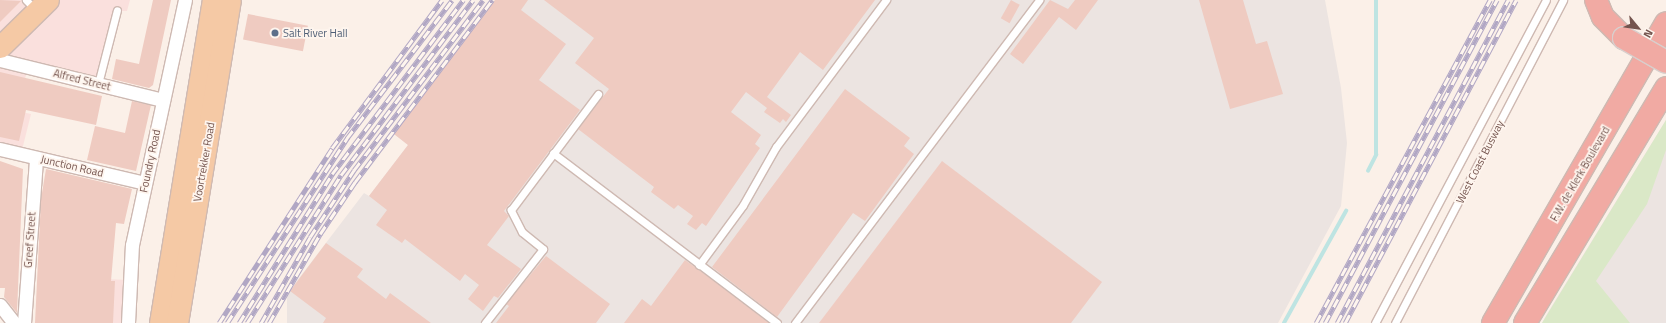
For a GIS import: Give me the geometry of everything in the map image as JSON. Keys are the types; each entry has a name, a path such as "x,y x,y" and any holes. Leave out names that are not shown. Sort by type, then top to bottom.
{"highway":[{"path":"1596,0 1603,17 1625,35 1666,62"},
{"path":"1606,0 1609,10 1625,35 1666,53"},
{"name":"F.W. de Klerk Boulevard","path":"1493,323 1666,23"},
{"path":"1641,132 1666,88"},
{"path":"1525,323 1666,93"}],"main road":[{"name":"Voortrekker Road","path":"160,323 212,0"},
{"name":"Voortrekker Road","path":"177,323 220,72 230,0"},
{"path":"0,47 37,4"}],"street":[{"name":"Foundry Road","path":"128,323 132,245 185,0"},
{"name":"Alfred Street","path":"0,60 163,100"},
{"name":"Junction Road","path":"0,149 145,183"},
{"name":"Greef Street","path":"24,323 36,158"},
{"path":"0,305 14,323"}],"lane":[{"path":"700,265 741,209 776,147 886,0"},
{"path":"795,323 1039,0"},
{"path":"1375,323 1546,0"},
{"name":"West Coast Busway","path":"1395,323 1564,0"},
{"path":"98,84 118,10"},
{"path":"485,323 543,249 522,232 511,210 598,94"},
{"path":"553,153 777,323"}],"shaded area":[{"path":"0,0 130,0 127,11 117,11 98,84 28,67 17,111 31,114 21,154 0,149"},
{"path":"495,0 1325,0 1341,88 1347,143 1341,206 1278,323 287,323 287,294 364,193 369,196 408,145 394,134"},
{"path":"1666,120 1666,323 1542,323 1547,314"},
{"path":"76,278 130,280 128,323 74,323"}],"green space":[{"path":"1666,120 1666,150 1647,204 1596,281 1630,323 1542,323"}],"building":[{"path":"0,0 21,1 0,22"},
{"path":"153,0 171,0 153,85 149,88 112,79 116,59 139,64"},
{"path":"495,0 528,0 521,10 566,44 539,80 580,110 504,211 509,216 487,245 521,269 498,298 494,296 483,311 468,299 479,285 465,274 460,281 405,239 402,243 376,225 387,210 369,196 408,145 394,134"},
{"path":"544,0 875,0 823,70 800,52 767,97 791,115 786,122 783,119 780,123 764,112 767,108 746,92 731,112 761,135 755,144 760,148 706,226 702,223 696,230 687,224 693,216 678,205 674,209 651,192 654,187 578,129 609,89 575,63 594,38"},
{"path":"1011,0 1020,5 1010,23 1001,18"},
{"path":"1050,0 1068,9 1075,0 1098,0 1076,30 1059,17 1023,64 1010,54"},
{"path":"1199,0 1243,0 1256,44 1267,41 1283,94 1230,109"},
{"name":"Salt River Hall","path":"248,14 308,26 303,51 243,40"},
{"path":"0,72 102,96 96,125 26,110 19,141 0,137"},
{"path":"845,89 910,138 904,146 914,154 865,221 853,213 777,317 712,267"},
{"path":"132,101 151,105 136,171 87,160 95,126 125,133"},
{"path":"0,161 23,169 17,313 4,297 5,288 0,288"},
{"path":"942,161 1102,282 1071,323 819,323"},
{"path":"46,169 132,189 124,224 116,223 111,281 115,281 113,323 35,323 41,199"},
{"path":"326,243 363,269 357,277 386,299 390,293 431,323 323,323 326,318 290,291"},
{"path":"546,256 610,304 596,323 496,323 509,306 506,304"},
{"path":"685,260 769,323 624,323 642,299 651,306"}],"waterway":[{"path":"1368,171 1376,155 1376,0"},
{"path":"1284,323 1346,211"}],"railway":[{"path":"219,323 332,148 442,0"},
{"path":"227,323 347,138 452,0"},
{"path":"239,323 332,174 463,0"},
{"path":"247,323 341,175 473,0"},
{"path":"261,323 310,237 354,170 483,0"},
{"path":"269,323 320,234 355,182 492,0"},
{"path":"1316,323 1490,0"},
{"path":"1325,323 1497,0"},
{"path":"1337,323 1508,0"},
{"path":"1345,323 1516,0"}],"place":[{"name":"Salt River Hall","path":"275,33"}]}
